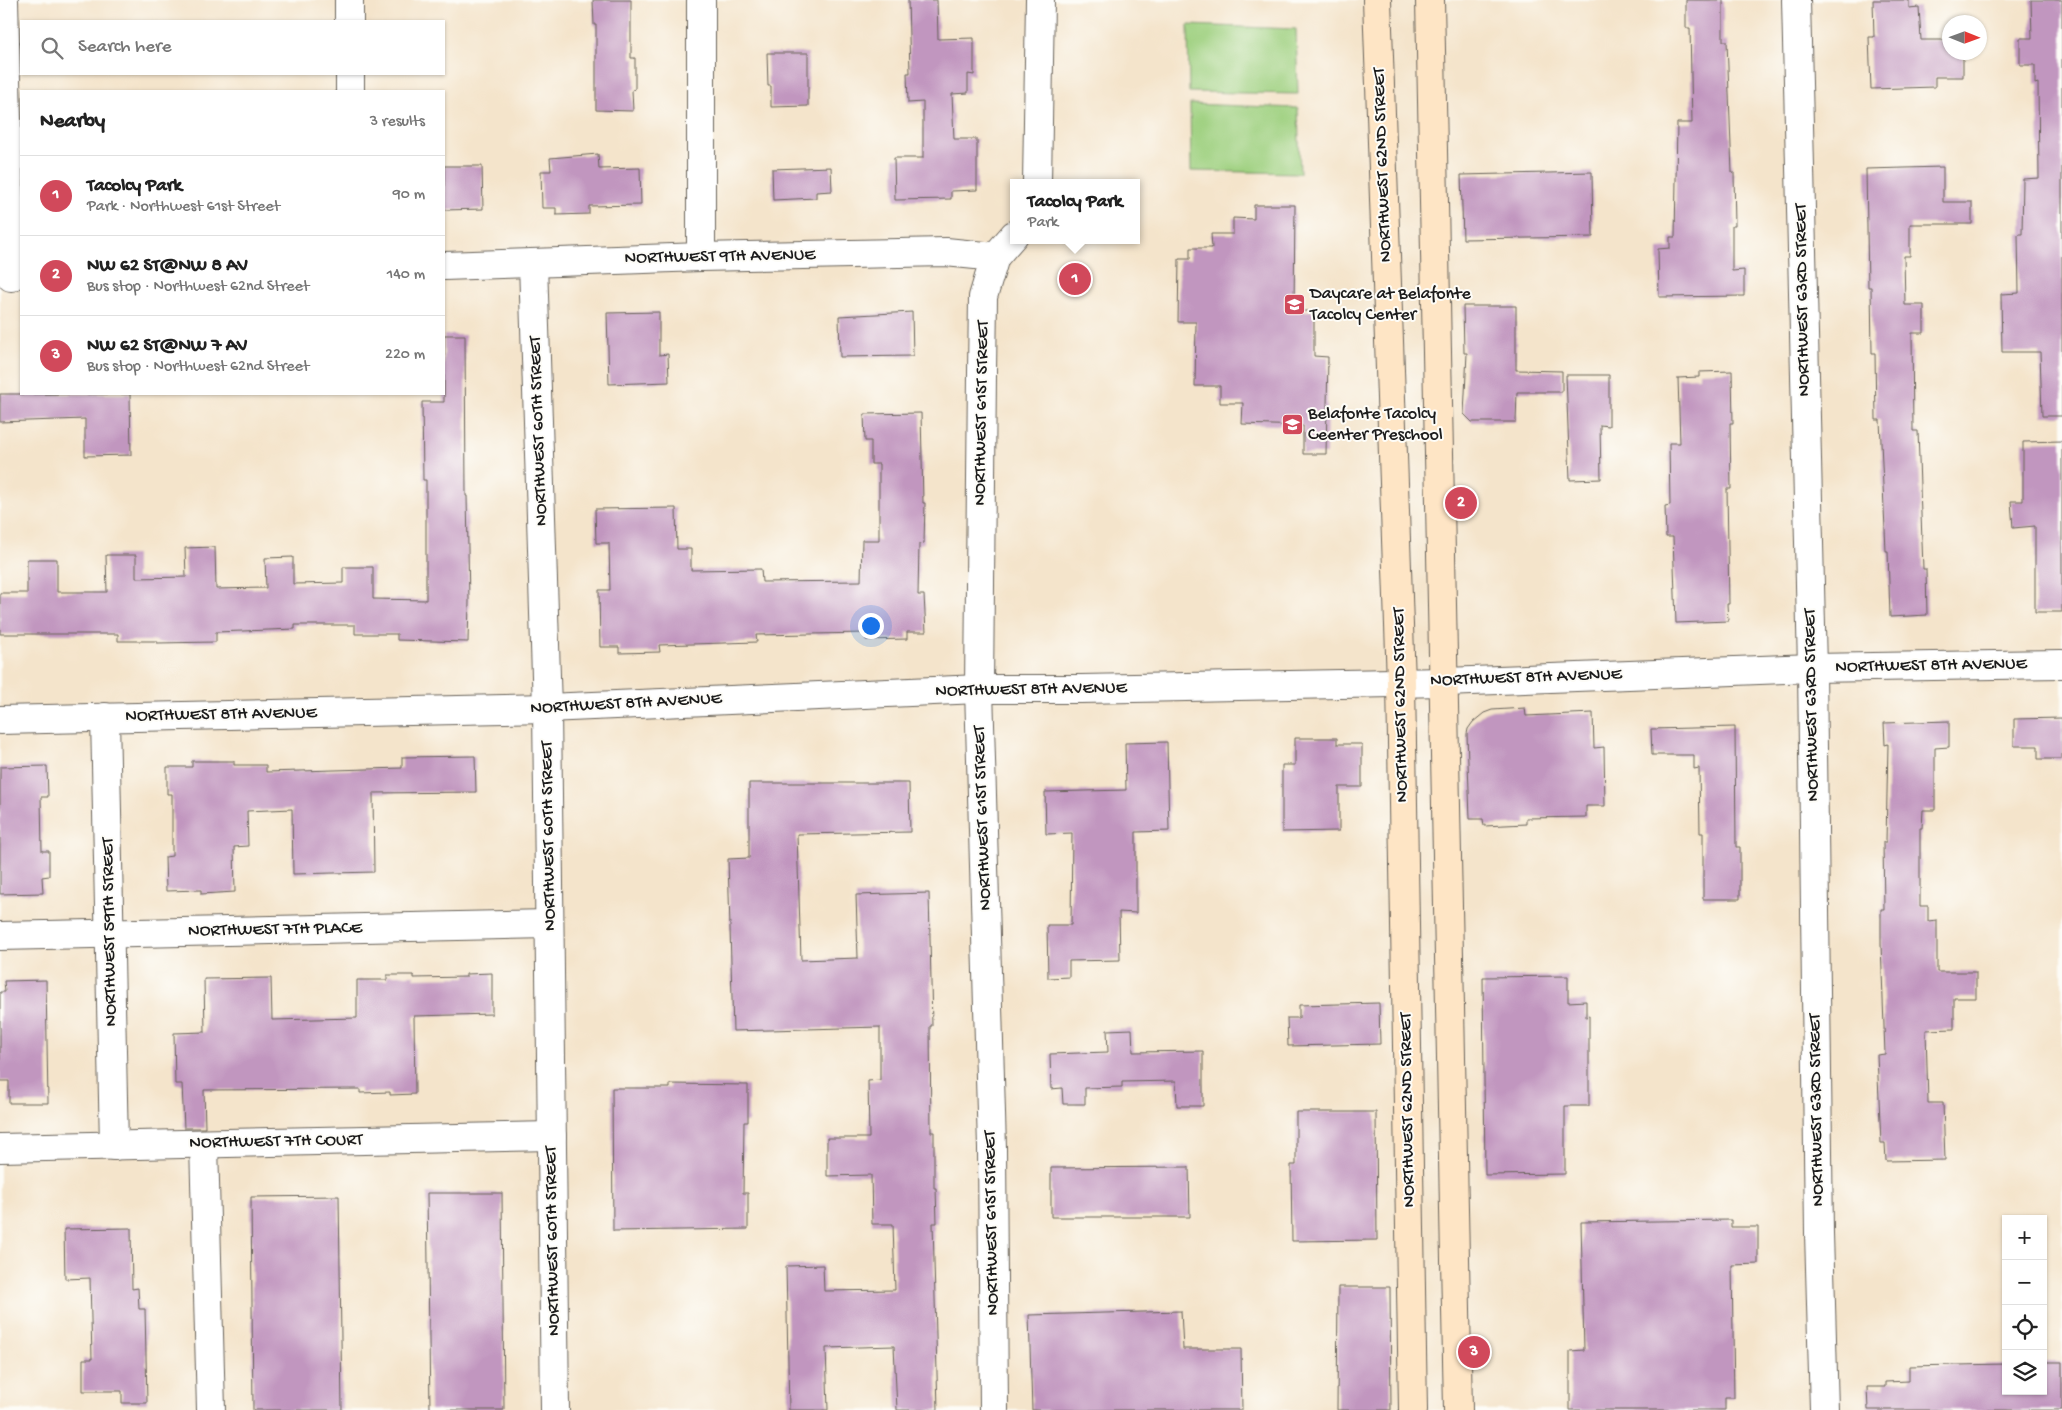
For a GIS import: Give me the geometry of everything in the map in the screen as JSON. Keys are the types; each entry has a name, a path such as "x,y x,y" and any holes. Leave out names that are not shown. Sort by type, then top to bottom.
{"main road":[{"name":"NORTHWEST 62ND STREET","path":"1378,0 1401,682 1413,1410"},
{"path":"1430,0 1458,1410"}],"street":[{"path":"4,0 11,277"},
{"path":"349,0 349,20"},
{"path":"701,0 701,257"},
{"path":"1037,179 1040,0"},
{"name":"NORTHWEST 63RD STREET","path":"1796,0 1812,668 1819,1233 1824,1410"},
{"path":"350,75 350,90"},
{"name":"NORTHWEST 61ST STREET","path":"994,1410 992,1148 979,689 983,297 995,257 1010,240"},
{"name":"NORTHWEST 9TH AVENUE","path":"445,266 701,257 946,252 995,257"},
{"name":"NORTHWEST 60TH STREET","path":"533,263 548,708 555,1410"},
{"name":"NORTHWEST 8TH AVENUE","path":"0,720 548,708 979,689 1082,689 1445,682 1812,668 2062,664"},
{"name":"NORTHWEST 59TH STREET","path":"105,717 114,1146"},
{"name":"NORTHWEST 7TH PLACE","path":"0,936 550,924"},
{"name":"NORTHWEST 7TH COURT","path":"0,1148 552,1136"},
{"path":"204,1144 212,1410"}],"green space":[{"path":"1188,25 1296,29 1298,94 1189,92"},
{"path":"1190,104 1298,108 1300,173 1191,171"}],"building":[{"path":"593,0 631,0 631,58 635,58 635,89 632,90 633,111 596,110 596,25 594,25"},
{"path":"908,0 937,0 938,39 974,38 974,75 968,74 968,93 952,94 954,139 977,139 977,190 951,191 951,199 895,200 894,158 923,158 923,102 908,103 907,73 910,73"},
{"path":"1686,0 1723,0 1723,41 1727,41 1732,173 1734,173 1735,226 1732,226 1732,271 1744,270 1744,296 1659,297 1658,249 1670,248 1670,237 1675,237 1677,123 1692,123 1690,28 1686,28"},
{"path":"1873,0 1909,0 1909,8 1919,7 1921,40 1942,40 1942,60 1963,60 1963,77 1935,77 1935,87 1871,89 1869,37 1874,37"},
{"path":"2031,0 2062,0 2062,416 2042,416 2040,352 2002,352 2001,294 2019,293 2018,234 2022,234 2023,179 2039,178 2038,83 2035,84 2035,65 2020,65 2020,38 2032,38"},
{"path":"767,53 808,53 808,106 771,107 771,86 768,86"},
{"path":"598,154 599,169 640,168 641,205 589,206 589,214 556,215 556,208 542,208 541,171 551,171 550,158"},
{"path":"445,166 482,166 483,209 445,210"},
{"path":"831,167 832,191 816,192 816,198 773,200 772,169"},
{"path":"1943,167 1943,202 1972,202 1972,224 1910,224 1910,256 1904,256 1905,305 1924,305 1924,333 1912,333 1913,431 1918,431 1923,569 1926,569 1927,615 1890,617 1880,420 1876,420 1875,353 1872,353 1871,287 1868,287 1866,169"},
{"path":"1592,172 1593,237 1463,239 1461,175"},
{"path":"1254,205 1295,205 1294,311 1314,311 1314,356 1328,357 1326,454 1303,454 1303,426 1242,424 1243,403 1220,403 1220,386 1195,386 1196,322 1178,322 1179,259 1190,259 1190,248 1212,248 1211,234 1233,234 1233,218 1254,219"},
{"path":"1463,306 1516,306 1516,370 1562,371 1562,392 1517,392 1516,422 1472,422 1464,414 1467,353 1464,353"},
{"path":"659,312 659,355 668,354 669,382 609,384 607,313"},
{"path":"912,312 913,356 840,357 839,316"},
{"path":"445,335 465,335 468,642 397,640 397,634 355,634 355,625 295,625 295,629 216,632 216,642 157,643 157,641 118,641 118,634 0,634 0,593 27,593 27,559 57,559 57,592 107,592 106,555 136,555 136,578 186,577 185,548 215,547 216,589 266,588 265,558 293,557 293,584 343,583 343,567 373,567 373,599 426,600 426,480 423,480 422,402 444,402"},
{"path":"1732,371 1733,423 1730,423 1731,489 1727,489 1728,621 1676,623 1673,537 1666,537 1665,506 1670,505 1669,443 1680,443 1678,378 1699,377 1699,372"},
{"path":"1566,375 1609,375 1609,426 1600,425 1601,479 1570,480"},
{"path":"0,394 130,395 131,455 85,456 85,419 0,422"},
{"path":"921,413 923,503 925,503 924,543 919,544 918,595 924,595 926,632 907,632 907,639 866,640 866,633 756,635 757,642 659,645 660,652 619,653 619,647 600,647 599,590 610,590 609,543 596,543 595,509 676,508 677,549 691,549 691,570 761,569 762,582 861,581 862,540 879,540 879,464 871,464 871,441 865,441 864,414"},
{"path":"2062,441 2062,612 2035,612 2035,526 2013,528 2011,501 2023,501 2023,442"},
{"path":"1525,708 1526,716 1593,713 1594,748 1604,747 1605,806 1586,806 1586,817 1526,818 1526,824 1484,826 1483,819 1470,819 1468,729 1484,713 1492,710"},
{"path":"2062,718 2062,759 2038,759 2038,746 2014,746 2014,719"},
{"path":"1949,721 1949,747 1935,748 1935,810 1923,810 1922,828 1920,828 1920,906 1928,906 1928,921 1937,920 1937,972 1976,972 1976,998 1954,998 1954,1029 1926,1030 1928,1103 1943,1103 1945,1160 1886,1161 1885,1143 1881,1143 1877,1055 1885,1054 1881,909 1884,909 1883,842 1886,842 1888,744 1885,745 1884,723"},
{"path":"1735,727 1736,847 1740,847 1740,899 1703,899 1703,833 1700,833 1699,768 1694,769 1694,755 1652,755 1651,729"},
{"path":"1295,738 1337,738 1337,744 1362,744 1362,787 1339,787 1339,831 1282,832 1282,765 1295,765"},
{"path":"1167,742 1169,831 1136,832 1136,913 1119,912 1120,960 1069,961 1069,977 1048,978 1047,925 1071,925 1072,833 1046,834 1045,792 1126,790 1125,743"},
{"path":"475,756 476,792 373,793 374,872 293,874 292,809 247,811 248,846 234,847 235,892 201,894 201,890 166,891 165,857 172,856 172,794 167,794 167,767 192,767 192,761 234,761 234,765 266,765 266,772 402,768 402,757"},
{"path":"47,766 48,797 41,797 42,851 49,851 49,876 42,877 43,893 0,894 0,767"},
{"path":"749,783 909,783 910,832 797,834 801,960 858,958 856,895 929,893 932,1026 930,1026 931,1132 934,1132 934,1188 936,1188 937,1223 933,1223 938,1410 897,1410 894,1346 826,1348 828,1410 789,1410 786,1266 823,1265 824,1291 895,1290 893,1224 872,1224 871,1175 827,1176 827,1138 869,1138 868,1081 880,1080 880,1027 733,1031 728,859 749,858"},
{"path":"492,973 492,1014 414,1016 415,1094 390,1095 390,1092 360,1093 360,1089 204,1090 205,1128 184,1128 182,1084 175,1084 174,1033 205,1032 204,979 271,978 272,1020 357,1018 357,980 387,980 387,975 414,975 414,978 466,977 466,974"},
{"path":"1568,976 1568,1002 1586,1001 1586,1017 1589,1016 1589,1106 1565,1106 1565,1174 1485,1175 1483,977"},
{"path":"46,980 48,1103 9,1103 9,1081 0,1081 0,992 5,992 4,981"},
{"path":"1379,1003 1380,1044 1288,1046 1287,1018 1299,1018 1299,1005"},
{"path":"1132,1029 1133,1052 1203,1051 1203,1106 1177,1106 1176,1081 1122,1082 1122,1087 1085,1088 1085,1104 1063,1104 1062,1088 1051,1089 1050,1054 1108,1052 1107,1030"},
{"path":"670,1084 748,1085 748,1122 744,1122 743,1193 748,1193 748,1229 613,1231 612,1088 670,1088"},
{"path":"1296,1112 1376,1112 1377,1240 1292,1241 1291,1165 1296,1165"},
{"path":"1189,1167 1190,1217 1051,1217 1051,1168"},
{"path":"427,1193 502,1193 504,1410 430,1410"},
{"path":"339,1196 342,1410 253,1410 251,1197"},
{"path":"1731,1220 1731,1227 1758,1227 1758,1264 1732,1265 1734,1398 1725,1398 1725,1410 1570,1410 1570,1351 1584,1350 1581,1222"},
{"path":"131,1228 132,1289 138,1288 139,1309 145,1309 147,1403 122,1403 122,1391 83,1391 83,1359 92,1359 90,1278 65,1279 64,1229"},
{"path":"1338,1287 1390,1287 1391,1410 1337,1410"},
{"path":"1181,1311 1183,1349 1241,1349 1242,1410 1032,1410 1029,1315"},
{"path":"2047,1362 2062,1362 2062,1410 1868,1410 1867,1387 1885,1387 1885,1382 1909,1381 1909,1366 2002,1364 2002,1395 2047,1395"}],"place":[{"name":"Tacolcy Park","path":"1075,279"},
{"name":"Daycare at Belafonte Tacolcy Center","path":"1294,304"},
{"name":"Belafonte Tacolcy Ceenter Preschool","path":"1292,424"},
{"name":"NW 62 ST@NW 8 AV","path":"1461,503"},
{"name":"NW 62 ST@NW 7 AV","path":"1474,1352"}]}
